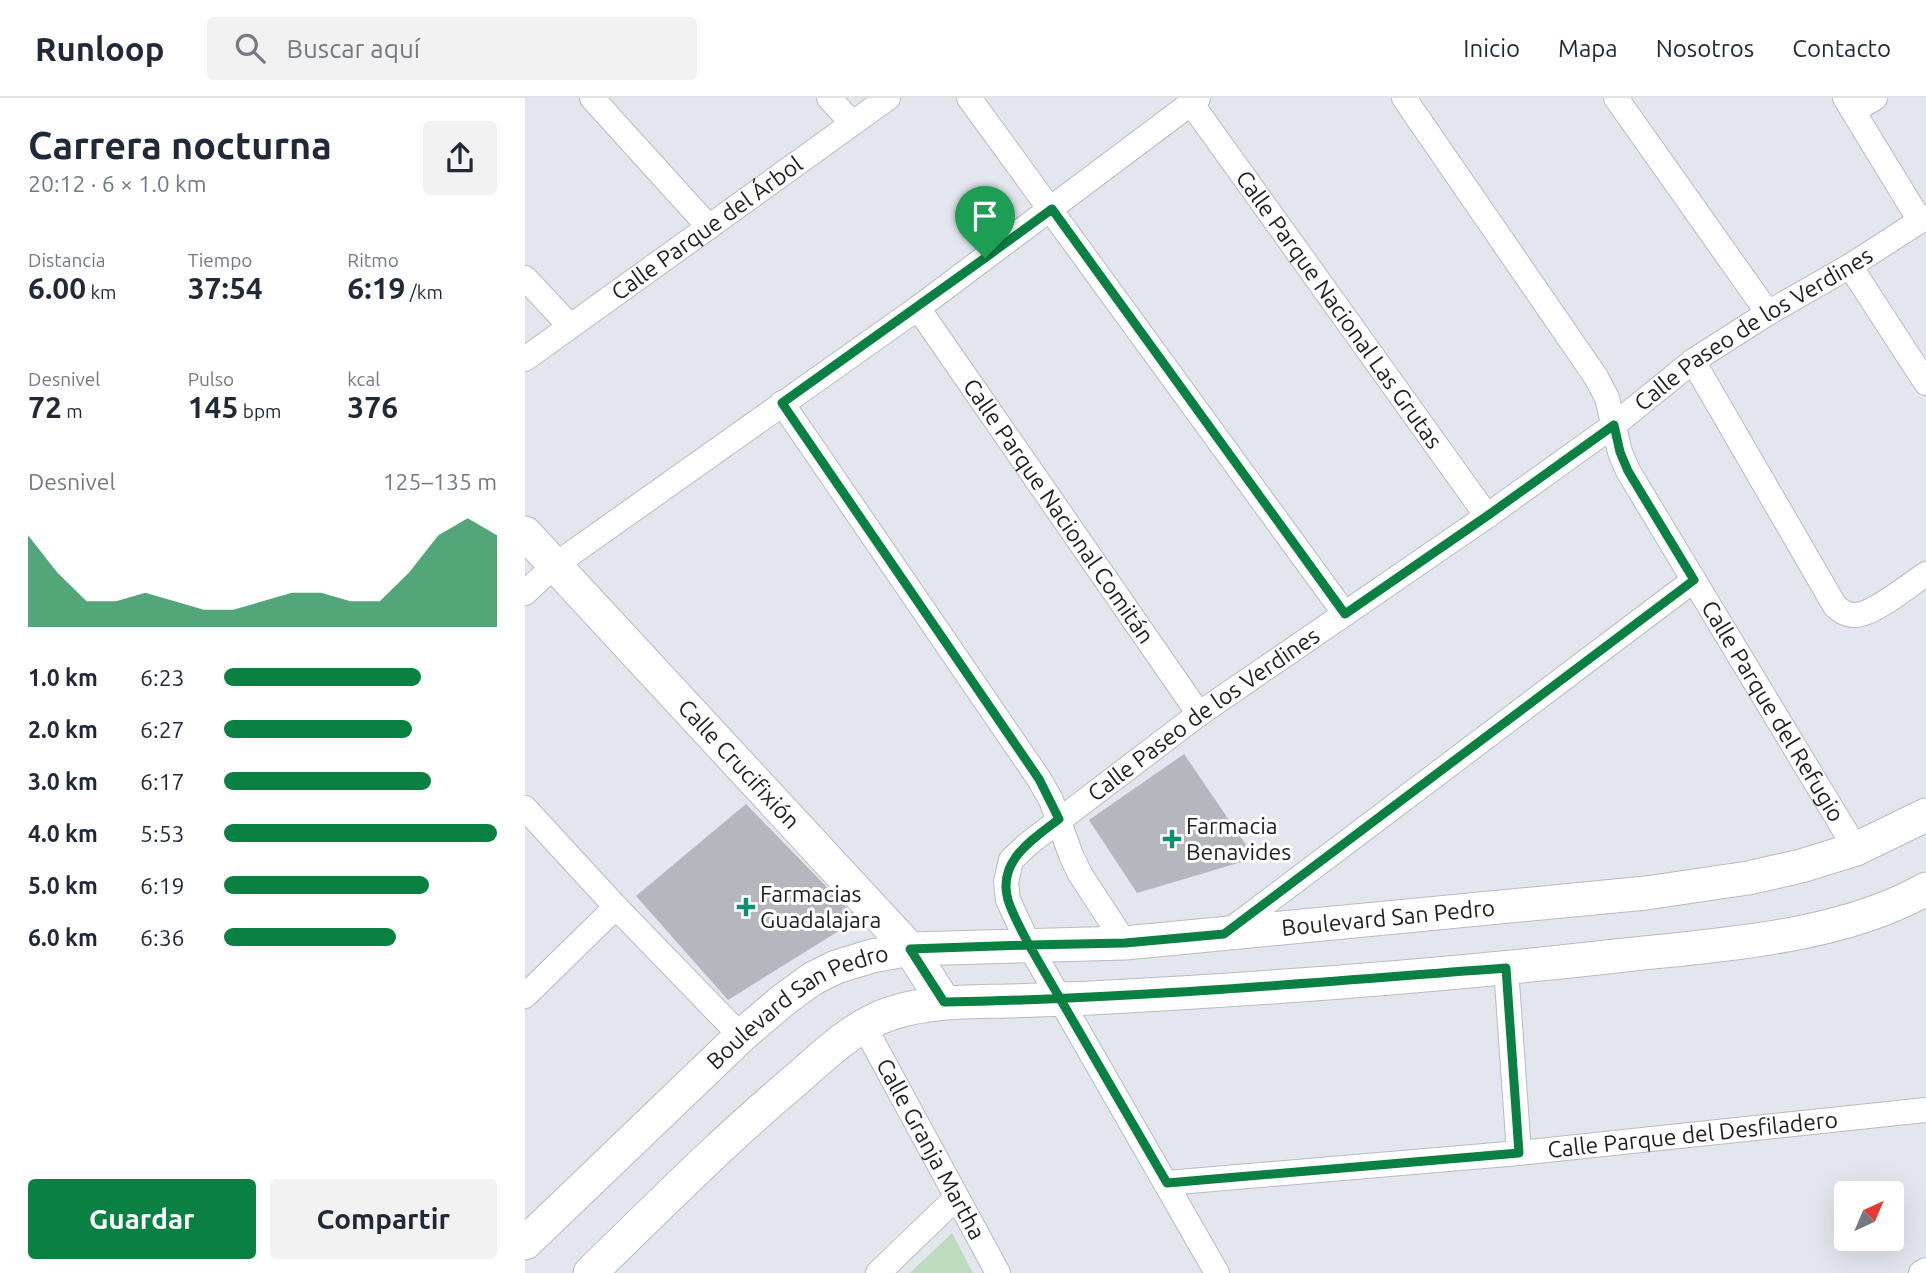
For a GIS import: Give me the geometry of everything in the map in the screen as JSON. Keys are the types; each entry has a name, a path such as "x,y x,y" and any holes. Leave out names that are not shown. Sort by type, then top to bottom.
{"street":[{"path":"592,98 709,227"},
{"path":"829,98 852,123"},
{"name":"Calle Parque del Árbol","path":"525,359 888,98"},
{"path":"969,98 1345,614"},
{"name":"Calle Parque del Refugio","path":"1404,98 1596,377 1607,398 1620,452 1628,471 1856,849"},
{"path":"1616,98 1768,313"},
{"path":"1875,98 1849,105 1923,219"},
{"path":"525,593 555,565 918,308 1195,101"},
{"name":"Calle Parque Nacional Las Grutas","path":"1195,101 1487,516"},
{"name":"Calle Paseo de los Verdines","path":"1029,945 1008,900 1006,882 1011,860 1028,844 1199,714 1487,516 1614,425 1693,361 1923,219"},
{"path":"1850,266 1926,383"},
{"path":"525,278 570,326"},
{"name":"Calle Parque Nacional Comitán","path":"918,308 1199,714"},
{"path":"1693,361 1827,594 1845,613 1856,615 1869,611 1926,574"},
{"path":"782,403 1039,779 1059,819 1080,874 1125,943"},
{"name":"Calle Crucifixión","path":"525,533 910,949 944,1002"},
{"path":"1224,934 1694,580"},
{"path":"525,808 741,1036"},
{"name":"Boulevard San Pedro","path":"525,1243 741,1036 782,1001 824,973 872,956 910,949 1125,943 1646,893 1748,878 1801,866 1856,849 1926,815"},
{"path":"1519,1153 1506,968 1745,942 1821,927 1923,898"},
{"path":"525,996 616,907"},
{"path":"1029,945 1217,1273"},
{"name":"Boulevard San Pedro","path":"590,1273 741,1126 838,1044 864,1026 891,1013 944,1002 1139,996 1506,968"},
{"name":"Calle Granja Martha","path":"864,1026 999,1273"},
{"name":"Calle Parque del Desfiladero","path":"1167,1183 1519,1153 1926,1110"},
{"path":"878,1273 956,1198"},
{"path":"1921,1273 1926,1270"}],"green space":[{"path":"952,1233 973,1273 910,1273"}],"building":[{"name":"Farmacia Benavides","path":"1184,754 1255,858 1137,893 1089,820"},
{"name":"Farmacias Guadalajara","path":"746,804 858,919 728,1000 636,896"}],"place":[{"name":"Farmacia Benavides","path":"1172,839"},
{"name":"Farmacias Guadalajara","path":"746,907"}],"route":[{"path":"985,258 782,403 1039,779 1059,819 1011,860 1006,882 1008,900 1029,945 910,949 944,1002 1062,1000 1139,996 1506,968 1519,1153 1167,1183 1062,1000 1029,945 1125,943 1224,934 1694,580 1628,471 1620,452 1614,425 1345,614 1052,209 985,258"}]}
